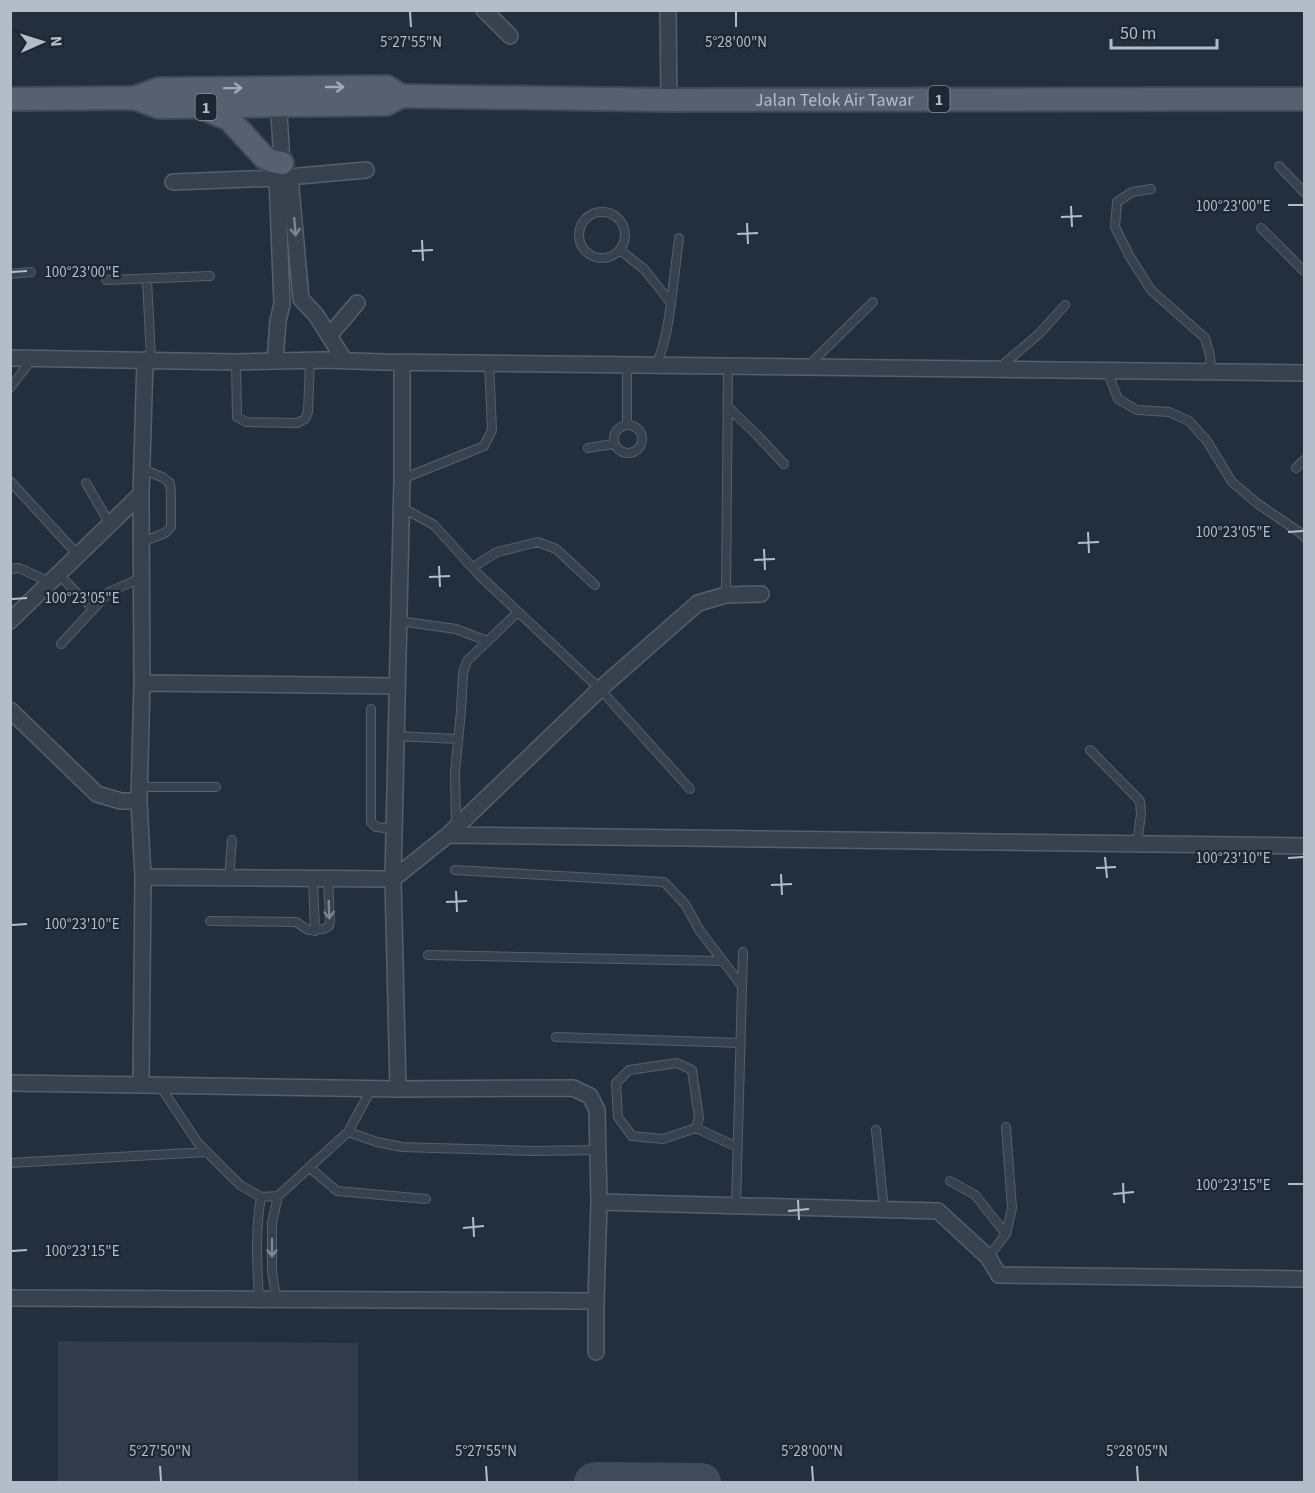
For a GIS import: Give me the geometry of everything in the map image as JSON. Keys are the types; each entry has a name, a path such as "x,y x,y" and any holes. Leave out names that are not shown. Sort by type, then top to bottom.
{"main road":[{"name":"Jalan Telok Air Tawar","path":"134,98 159,107 197,107 387,87 401,96 669,100 1305,99"},
{"name":"Jalan Telok Air Tawar","path":"10,99 134,98 159,89 278,97"},
{"path":"197,107 229,119 264,156 283,172"}],"street":[{"path":"484,10 510,36"},
{"path":"668,10 669,100"},
{"path":"275,361 278,321 282,304 283,172 278,97"},
{"path":"173,182 283,172 366,170"},
{"path":"283,172 302,299 316,315 345,361"},
{"path":"282,304 293,299 302,299"},
{"path":"329,336 357,303"},
{"path":"10,358 1305,373"},
{"path":"141,1085 143,877 139,794 142,683 141,495 148,360"},
{"path":"398,1089 393,879 402,479 402,362"},
{"path":"10,621 141,495"},
{"path":"143,877 393,879 452,831 600,689 698,603 726,595 761,594"},
{"path":"142,683 398,686"},
{"path":"10,710 97,794 121,801 139,794"},
{"path":"452,831 1305,846"},
{"path":"10,1083 398,1089 573,1088 590,1096 597,1110 599,1202 596,1352"},
{"path":"599,1202 938,1211 987,1257 999,1275 1305,1279"},
{"path":"10,1298 596,1301"}],"lane":[{"path":"1279,166 1305,192"},
{"path":"1151,189 1132,192 1118,202 1115,227 1130,257 1151,290 1205,338 1210,355 1211,372"},
{"path":"602,211 615,215 624,225 626,238 620,250 609,257 596,257 585,250 579,238 581,225 590,215 602,211"},
{"path":"1261,228 1305,271"},
{"path":"656,365 668,328 679,238"},
{"path":"620,250 644,269 671,303"},
{"path":"10,274 31,272"},
{"path":"106,280 210,276"},
{"path":"147,279 148,360"},
{"path":"807,367 873,302"},
{"path":"998,369 1039,334 1065,305"},
{"path":"10,388 32,359"},
{"path":"236,362 237,417 246,423 297,423 305,419 308,412 310,361"},
{"path":"402,479 484,446 492,430 489,363"},
{"path":"627,365 627,424"},
{"path":"726,595 728,366"},
{"path":"1107,370 1118,399 1137,410 1168,412 1189,421 1207,441 1232,482 1258,504 1305,537"},
{"path":"728,407 784,464"},
{"path":"627,424 636,427 641,434 642,443 636,451 627,454 619,451 613,444 615,430 627,424"},
{"path":"588,448 613,444"},
{"path":"1296,468 1305,460"},
{"path":"141,542 165,533 171,527 170,483 142,469"},
{"path":"10,481 78,555"},
{"path":"86,483 110,524"},
{"path":"401,507 434,525 518,612 600,689 690,789"},
{"path":"473,567 497,552 538,542 556,549 595,585"},
{"path":"10,569 19,568 54,579 93,609"},
{"path":"61,644 109,592 141,578"},
{"path":"452,831 463,673 467,661 518,612"},
{"path":"399,621 456,629 488,641"},
{"path":"371,709 371,822 376,827 394,830"},
{"path":"396,736 458,739"},
{"path":"1090,750 1140,801 1141,814 1137,844"},
{"path":"139,794 216,787"},
{"path":"229,878 232,840"},
{"path":"455,870 664,882 685,904 700,931 742,986"},
{"path":"210,921 296,922 309,930 324,929 329,926 320,879"},
{"path":"315,931 320,879"},
{"path":"736,1206 743,952"},
{"path":"428,956 723,961"},
{"path":"556,1037 741,1043"},
{"path":"696,1128 699,1118 692,1070 677,1063 628,1070 616,1083 618,1117 632,1137 663,1139 696,1128 737,1147"},
{"path":"159,1085 198,1143 240,1185 261,1197 278,1196"},
{"path":"276,1299 272,1270 272,1223 278,1196 348,1132 372,1088"},
{"path":"987,1257 1006,1234 1012,1208 1006,1127"},
{"path":"876,1130 884,1210"},
{"path":"348,1132 376,1142 402,1147 532,1151 598,1150"},
{"path":"10,1163 207,1152"},
{"path":"309,1167 337,1191 426,1199"},
{"path":"950,1181 975,1195 1006,1234"},
{"path":"259,1299 256,1240 261,1197"}],"shaded area":[{"path":"58,1341 358,1343 358,1482 58,1482"}],"taxiway":[{"path":"593,1482 702,1482"}]}
